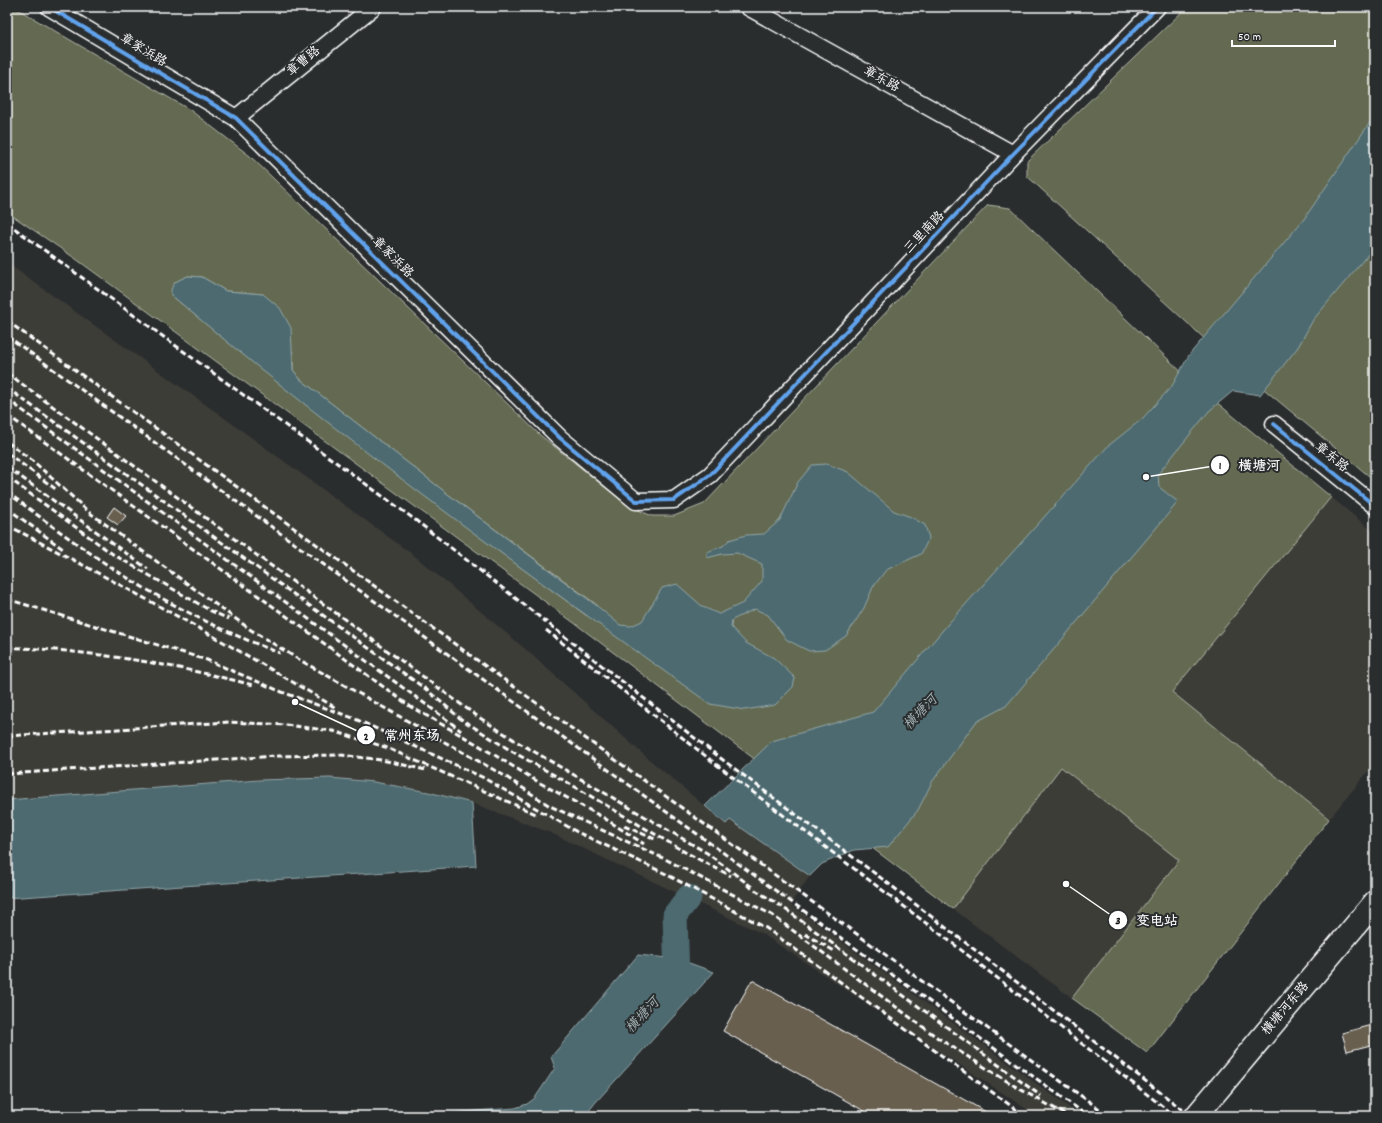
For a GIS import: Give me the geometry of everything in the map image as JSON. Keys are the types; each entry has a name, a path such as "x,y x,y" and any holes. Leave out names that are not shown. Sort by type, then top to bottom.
{"main road":[{"name":"横塘河东路","path":"1196,1116 1375,902"}],"street":[{"name":"章家浜路","path":"49,7 236,118 560,438 636,501 674,500 710,475"},
{"name":"章曹路","path":"236,118 373,7"},
{"name":"章东路","path":"748,7 1013,154"},
{"name":"三里南路","path":"710,475 1013,154 1156,7"},
{"name":"章东路","path":"1274,424 1375,506"}],"shaded area":[{"path":"7,263 416,557 524,648 644,755 726,824 730,820 810,876 790,904 1081,1116 1037,1116 761,933 551,833 472,803 7,837"},
{"path":"1331,497 1375,533 1375,763 1329,819 1172,692"},
{"path":"1061,766 1180,860 1072,998 953,909"}],"green space":[{"path":"7,7 14,7 190,110 250,156 540,435 627,505 652,516 674,516 704,504 988,205 1010,208 1192,382 1331,497 1172,692 1329,819 1147,1053 1072,998 1179,860 1061,767 953,909 577,625 76,259 7,212","holes":["188,276 202,277 226,291 263,294 293,353 293,370 300,379 449,495 597,605 587,616 324,419 171,295 175,282"]},
{"path":"1187,7 1375,7 1375,481 1219,352 1027,176 1027,161"}],"water":[{"path":"1375,115 1375,246 1313,320 1298,347 1260,395 1233,391 1209,411 1158,474 1159,487 1178,502 1006,706 976,722 932,782 918,810 888,847 854,850 822,864 810,876 730,820 726,824 705,806 772,741 873,712 948,624 1108,446 1142,419 1172,386 1189,355 1304,219"},
{"path":"188,276 202,277 226,291 263,294 280,308 291,328 293,370 300,379 620,625 631,626 642,621 662,588 677,584 703,607 719,614 743,603 762,581 762,564 737,553 722,554 707,558 707,552 723,546 729,540 746,535 764,534 780,520 798,482 812,465 827,464 848,472 894,511 911,517 925,525 929,538 921,554 886,570 873,587 864,608 846,636 825,650 809,651 787,640 768,615 755,609 732,620 731,627 746,643 774,658 795,678 793,687 775,705 745,710 710,704 504,556 369,454 236,349 171,295 175,282"},
{"path":"330,778 374,782 428,792 472,803 476,866 7,898 7,800 259,780"},
{"path":"638,955 678,959 714,972 595,1103 585,1116 409,1116 515,1108 527,1104 535,1098 555,1068 551,1057"}],"building":[{"path":"114,507 126,516 118,525 107,517"},
{"path":"752,980 993,1116 873,1116 723,1031"},
{"path":"1375,1024 1375,1044 1347,1051 1342,1033"}],"waterway":[{"name":"横塘河","path":"667,989 677,979 675,915 689,897"}],"railway":[{"path":"7,223 414,519 723,760 893,887 1191,1116"},
{"path":"7,321 1109,1116"},
{"path":"7,336 1088,1116"},
{"path":"7,373 477,716 516,741 707,853 752,887"},
{"path":"7,388 427,690 461,719 513,752 685,852"},
{"path":"7,399 461,731"},
{"path":"7,415 411,707 475,743 540,783 604,818 644,844"},
{"path":"7,442 33,461 90,513 251,630 298,659 503,775 550,806 667,860 772,915 938,1038 1018,1088 1068,1116"},
{"path":"7,453 57,490"},
{"path":"7,467 148,569"},
{"path":"7,477 114,555 211,611 229,619"},
{"path":"7,492 83,548 129,579 203,620 280,653"},
{"path":"7,508 63,549"},
{"path":"7,525 173,614 336,708"},
{"path":"7,599 207,660 282,692 353,718 482,777 577,832 664,873 766,928 1025,1116"},
{"path":"546,630 717,765 947,939 1175,1116"},
{"path":"7,647 66,651 141,661 209,674 253,685"},
{"path":"7,736 229,722 286,725 333,731 385,747 538,815"},
{"path":"7,774 276,756 341,755 382,760 426,770"},
{"path":"624,826 655,839"},
{"path":"681,850 731,876"},
{"path":"747,885 781,906 1041,1096"},
{"path":"805,934 836,952"}],"cycle path":[{"path":"49,7 236,118 560,438 636,501 674,500 710,475 1013,154 1157,7"},
{"path":"1274,424 1375,506"}],"place":[{"name":"横塘河","path":"1146,477"},
{"name":"常州东场","path":"295,702"},
{"name":"变电站","path":"1066,884"}]}
